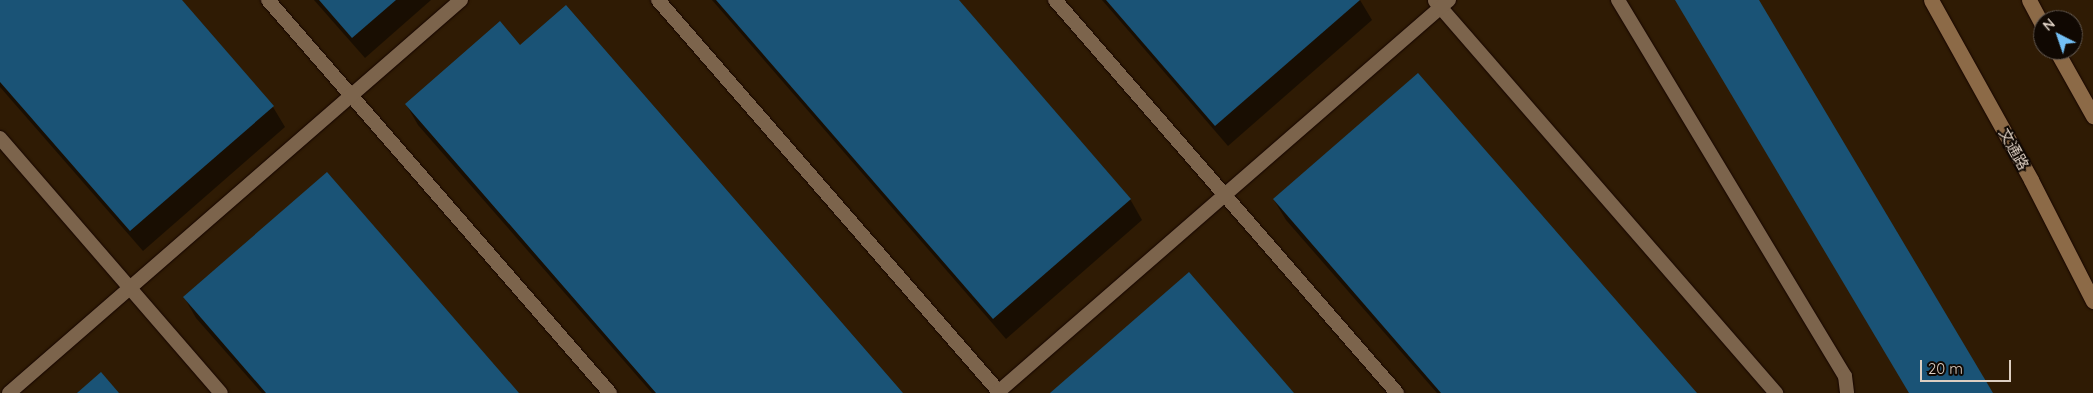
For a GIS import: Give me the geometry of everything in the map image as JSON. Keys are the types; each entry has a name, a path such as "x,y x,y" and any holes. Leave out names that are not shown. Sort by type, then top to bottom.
{"main road":[{"name":"文通路","path":"1931,0 2031,180 2093,300"},
{"path":"2062,60 2093,116"}],"lane":[{"path":"268,0 610,393"},
{"path":"8,393 461,0"},
{"path":"658,0 998,393 1225,195 1441,2 1776,393"},
{"path":"1055,0 1397,393"},
{"path":"1618,0 1845,376 1847,393"},
{"path":"0,138 221,393"}],"building":[{"path":"0,0 182,0 274,106 130,231 0,82"},
{"path":"319,0 396,0 352,38"},
{"path":"716,0 959,0 1131,199 993,319"},
{"path":"1106,0 1360,0 1215,126"},
{"path":"1675,0 1759,0 1993,393 1909,393"},
{"path":"566,5 903,393 656,393 405,104 500,21 520,45"},
{"path":"1418,73 1697,393 1441,393 1273,199"},
{"path":"327,172 519,393 266,393 183,297"},
{"path":"1189,272 1294,393 1050,393"},
{"path":"101,372 119,393 77,393"}]}
